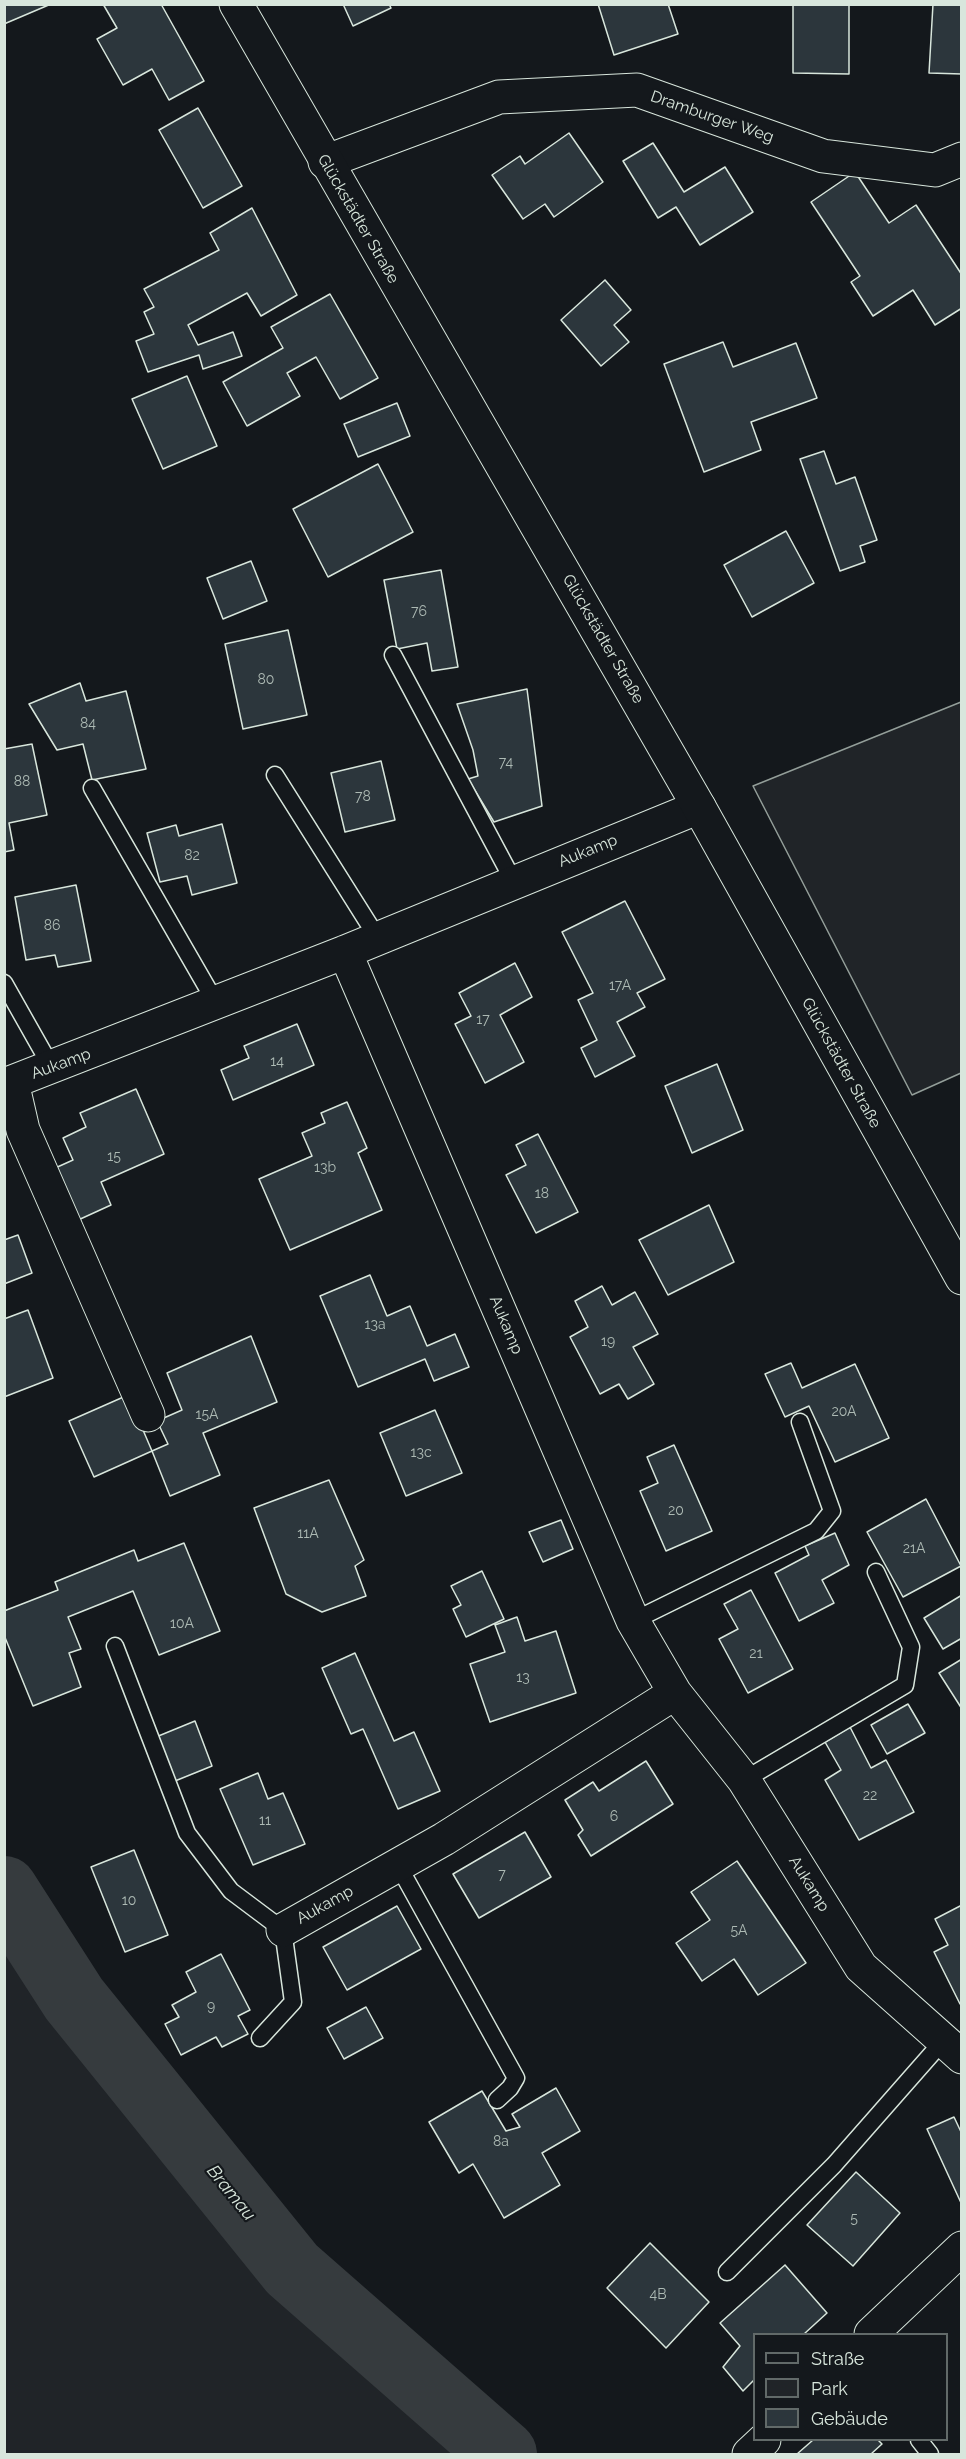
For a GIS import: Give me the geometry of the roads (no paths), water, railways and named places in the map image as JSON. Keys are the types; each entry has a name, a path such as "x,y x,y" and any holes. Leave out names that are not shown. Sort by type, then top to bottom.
{"street":[{"name":"Glückstädter Straße","path":"236,4 325,162 699,807 962,1278"},
{"name":"Dramburger Weg","path":"325,162 499,97 637,90 823,156 935,170 962,159"},
{"name":"Aukamp","path":"148,1415 23,1130 12,1082 345,952 699,807"},
{"name":"Aukamp","path":"345,952 633,1621 675,1693 744,1780 861,1967 952,2049"},
{"name":"Aukamp","path":"282,1930 444,1839 675,1693"},
{"path":"872,2333 962,2248"},
{"path":"749,2454 762,2441"}],"lane":[{"path":"393,655 514,882"},
{"path":"275,775 376,938"},
{"path":"92,788 216,1003"},
{"path":"4,983 52,1068"},
{"path":"633,1621 816,1531 832,1511 801,1422"},
{"path":"744,1780 905,1685 911,1647 876,1572"},
{"path":"115,1646 187,1833 231,1891 282,1930 293,2002 260,2038"},
{"path":"398,1865 516,2078 497,2100"},
{"path":"727,2272 952,2049"},
{"path":"920,2441 930,2454"}],"waterway":[{"name":"Bramau","path":"4,1890 74,1999 292,2269 503,2454"}]}
